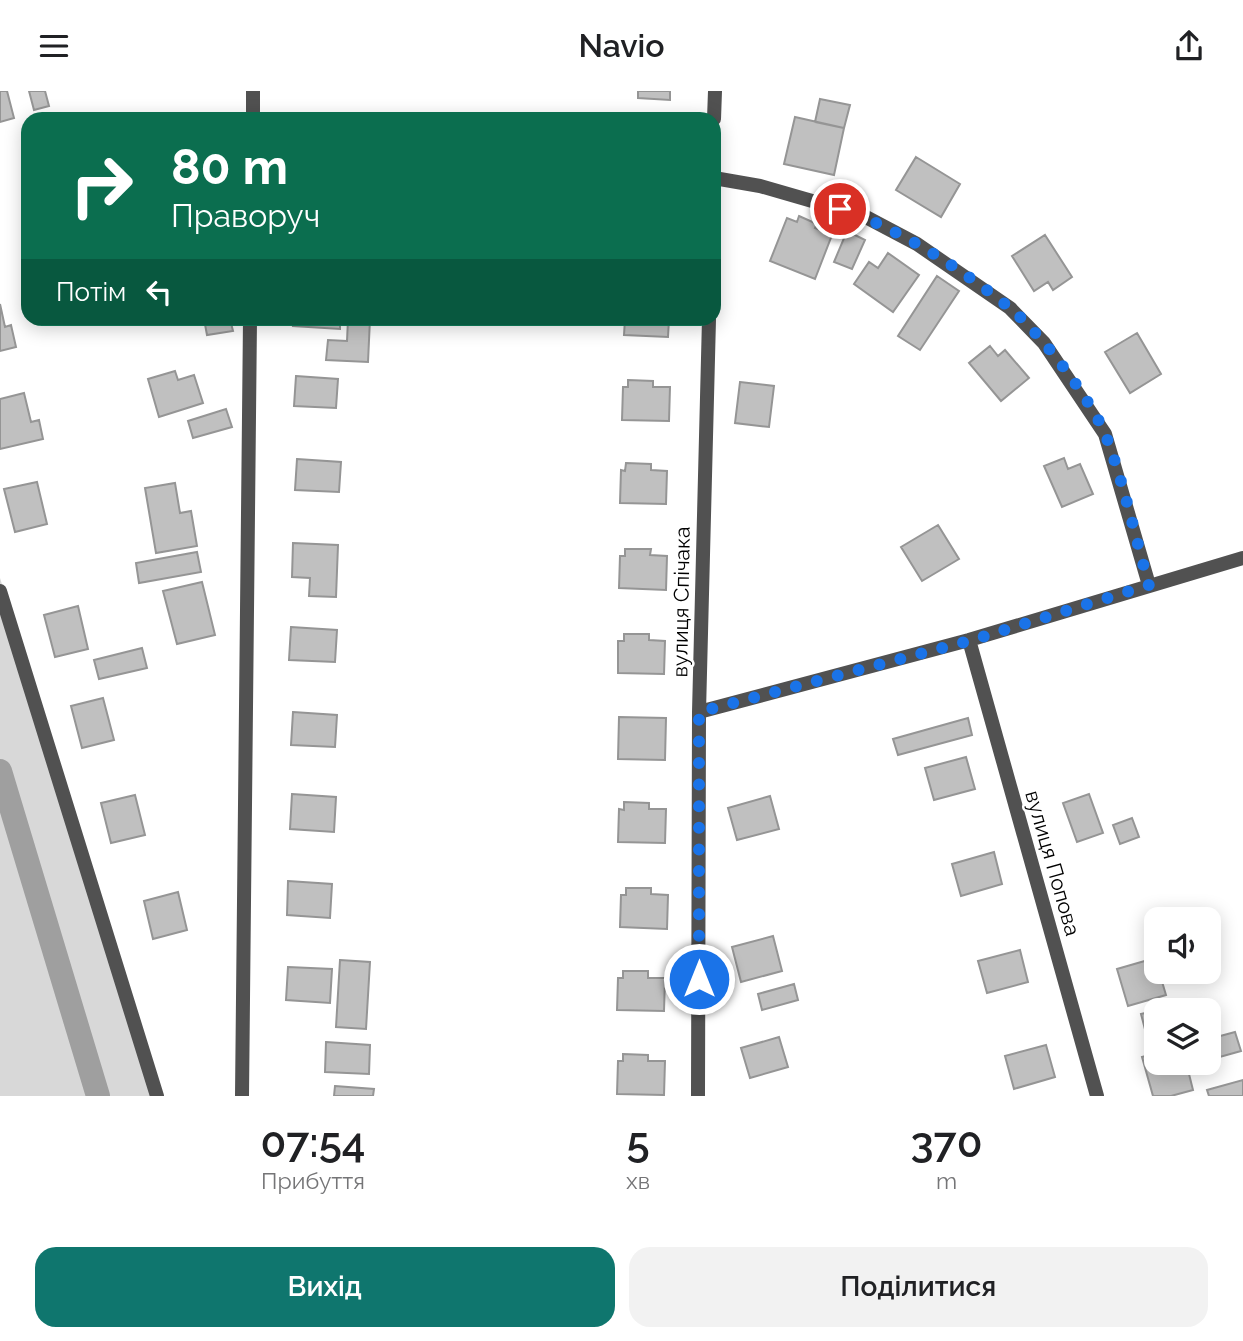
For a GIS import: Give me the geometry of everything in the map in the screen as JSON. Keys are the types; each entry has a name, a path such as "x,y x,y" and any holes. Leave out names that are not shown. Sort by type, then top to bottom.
{"street":[{"path":"253,91 253,112"},
{"path":"714,112 715,91"},
{"path":"721,179 760,186 864,216 917,244 1010,308 1044,344 1105,434 1149,585"},
{"path":"242,1096 250,326"},
{"name":"вулиця Спічака","path":"698,1096 699,712 709,326"},
{"path":"699,712 969,641 1243,558"},
{"path":"0,591 157,1096"},
{"name":"вулиця Попова","path":"969,641 1097,1096"},
{"path":"699,1059 709,1096"}],"shaded area":[{"path":"0,578 159,1096 0,1096"}],"building":[{"path":"0,91 7,91 14,118 0,122"},
{"path":"29,91 45,91 49,106 34,110"},
{"path":"638,91 670,91 670,100 638,98"},
{"path":"820,99 850,105 844,128 815,122"},
{"path":"795,117 844,128 834,175 784,164"},
{"path":"916,157 960,184 941,217 896,190"},
{"path":"799,216 817,224 815,228 832,235 815,279 770,261 787,218 797,222"},
{"path":"847,231 865,240 852,269 834,262"},
{"path":"1045,235 1072,277 1053,290 1048,282 1034,291 1012,256"},
{"path":"888,253 919,275 893,312 854,284 869,262 878,268"},
{"path":"937,276 959,291 920,350 898,336"},
{"path":"0,304 5,327 11,325 16,347 0,351"},
{"path":"205,326 232,326 233,331 207,335"},
{"path":"293,326 340,326 340,329"},
{"path":"348,326 370,326 368,362 326,360 328,340 347,341"},
{"path":"625,326 669,326 668,337 624,335"},
{"path":"1137,333 1161,374 1130,393 1105,352"},
{"path":"990,346 998,356 1005,350 1029,378 1001,401 969,363"},
{"path":"175,371 178,380 194,375 203,403 159,417 148,379"},
{"path":"296,376 338,379 336,408 294,406"},
{"path":"628,380 653,381 653,387 670,387 669,421 622,420 623,387 628,387"},
{"path":"740,382 774,386 769,427 735,423"},
{"path":"24,393 31,422 39,420 43,439 0,449 0,399"},
{"path":"226,409 232,427 193,438 188,421"},
{"path":"1064,458 1068,469 1080,464 1093,494 1062,507 1044,466"},
{"path":"297,459 341,462 339,492 295,490"},
{"path":"626,463 651,464 651,470 667,471 666,504 620,503 621,470 625,471"},
{"path":"37,482 47,524 15,532 4,489"},
{"path":"175,483 180,513 191,511 197,546 156,553 145,488"},
{"path":"938,525 959,559 922,581 901,547"},
{"path":"293,543 338,545 336,597 309,596 310,578 292,577"},
{"path":"625,549 651,549 650,555 667,556 666,590 619,588 620,556 625,556"},
{"path":"197,552 201,572 139,583 136,563"},
{"path":"202,582 215,635 177,644 163,591"},
{"path":"78,606 88,649 55,657 44,615"},
{"path":"291,627 337,630 335,662 289,660"},
{"path":"624,634 649,634 649,640 665,641 664,674 618,673 618,641 624,641"},
{"path":"142,648 147,668 99,679 94,660"},
{"path":"103,698 114,740 82,748 71,706"},
{"path":"293,712 337,715 335,747 291,745"},
{"path":"619,717 666,718 665,760 618,759"},
{"path":"968,718 972,735 898,755 893,739"},
{"path":"966,757 975,789 934,800 925,768"},
{"path":"292,794 336,797 334,832 290,829"},
{"path":"1089,794 1103,833 1077,842 1063,803"},
{"path":"135,795 145,835 111,843 101,803"},
{"path":"770,796 779,829 737,840 728,808"},
{"path":"624,802 649,803 649,809 666,809 665,843 618,842 619,809 624,810"},
{"path":"1132,818 1139,837 1120,844 1113,825"},
{"path":"994,852 1002,884 961,896 952,864"},
{"path":"288,881 332,884 330,918 287,915"},
{"path":"626,888 651,888 651,894 668,895 667,929 620,927 621,895 626,895"},
{"path":"178,892 187,930 153,939 144,901"},
{"path":"773,936 782,971 741,982 732,947"},
{"path":"1020,950 1028,982 987,993 978,961"},
{"path":"340,960 370,962 366,1029 336,1027"},
{"path":"1144,961 1144,984 1163,984 1166,995 1144,998 1144,1001 1128,1006 1117,969"},
{"path":"288,967 332,969 330,1003 286,1000"},
{"path":"623,971 648,971 648,978 665,978 664,1011 617,1010 618,978 623,978"},
{"path":"794,984 798,1000 762,1010 758,994"},
{"path":"1235,1032 1241,1051 1221,1057 1221,1036"},
{"path":"779,1037 788,1067 750,1078 741,1048"},
{"path":"326,1042 370,1045 369,1074 325,1072"},
{"path":"1046,1045 1055,1077 1014,1089 1005,1056"},
{"path":"623,1054 648,1055 648,1061 665,1061 664,1095 617,1094 618,1061 623,1061"},
{"path":"1147,1075 1189,1075 1193,1090 1171,1096 1153,1096"},
{"path":"1243,1080 1243,1096 1209,1096 1207,1090"},
{"path":"335,1086 374,1089 373,1096 334,1096"}],"waterway":[{"path":"0,771 98,1096"}],"route":[{"path":"699,979 699,712 969,641 1149,585 1105,434 1078,390 1044,344 1010,308 917,244 864,216 840,209"}]}
